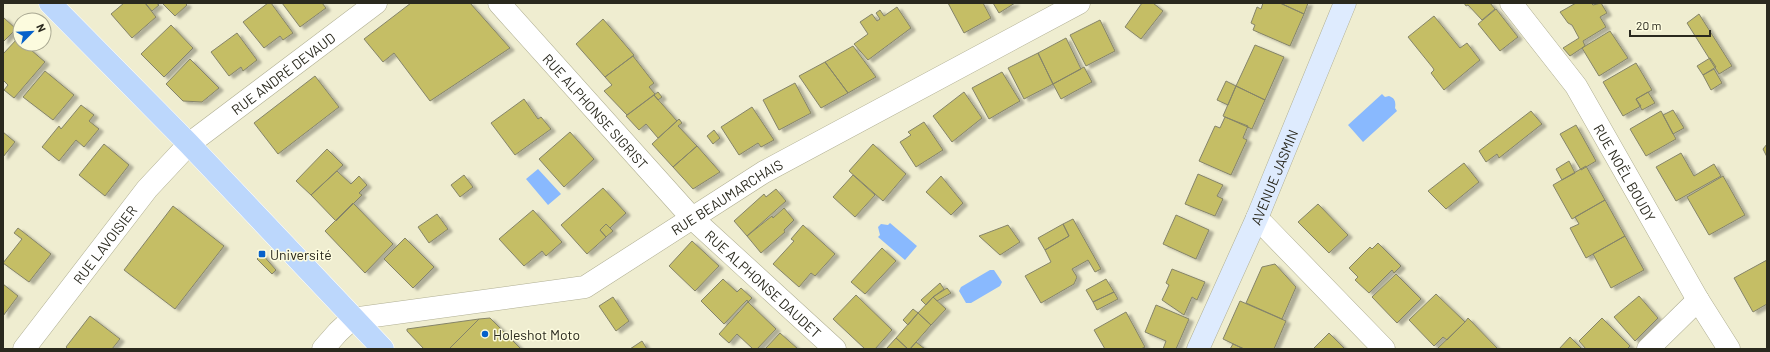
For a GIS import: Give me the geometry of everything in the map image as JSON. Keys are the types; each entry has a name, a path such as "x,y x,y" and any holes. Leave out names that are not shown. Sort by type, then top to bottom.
{"main road":[{"path":"50,3 189,144 352,319 383,349"}],"street":[{"name":"RUE ANDRÉ DEVAUD","path":"189,144 376,3"},
{"name":"RUE ALPHONSE SIGRIST","path":"499,3 692,218"},
{"name":"RUE BEAUMARCHAIS","path":"352,319 585,287 764,172 1079,3"},
{"name":"AVENUE JASMIN","path":"1198,349 1257,218 1345,3"},
{"name":"RUE NOËL BOUDY","path":"1511,3 1576,86 1698,300 1729,349"},
{"name":"RUE LAVOISIER","path":"24,349 147,189 189,144"},
{"name":"RUE ALPHONSE DAUDET","path":"692,218 835,349"},
{"path":"1257,218 1384,349"},
{"path":"1648,349 1698,300"},
{"path":"323,349 352,319"}],"water":[{"path":"1382,94 1385,97 1389,96 1394,99 1395,108 1397,111 1363,142 1348,125"},
{"path":"538,169 561,194 548,205 526,179"},
{"path":"890,223 917,246 905,260 878,237 880,235 878,227 881,224 888,225"},
{"path":"990,270 994,270 1002,282 1000,286 971,303 966,303 959,291 961,287"}],"building":[{"path":"124,3 145,3 156,17 132,38 111,14"},
{"path":"145,3 156,3 159,5 152,11"},
{"path":"162,3 185,3 187,5 175,16"},
{"path":"268,3 271,3 293,33 283,40 280,36 264,48 243,22"},
{"path":"282,3 322,3 326,8 300,27"},
{"path":"411,3 470,3 510,48 430,101 394,53 383,62 364,39"},
{"path":"948,3 983,3 991,18 964,33"},
{"path":"993,3 1015,3 999,13"},
{"path":"1142,3 1153,3 1163,11 1141,39 1125,27"},
{"path":"1263,3 1280,3 1304,14 1290,46 1253,30 1255,25 1251,23 1257,7 1261,9"},
{"path":"1280,3 1308,3 1304,14"},
{"path":"1464,3 1490,3 1495,9 1482,20 1468,5 1466,6"},
{"path":"1576,3 1591,3 1593,5 1601,3 1607,13 1600,17 1606,27 1583,41 1585,46 1570,56 1563,48 1579,38 1572,25 1568,23 1560,12"},
{"path":"897,7 911,28 868,60 854,44 868,34 860,22 872,14 877,21 880,19 876,13 880,10 884,16"},
{"path":"1496,9 1518,37 1500,51 1478,24"},
{"path":"1699,14 1732,66 1719,74 1687,23"},
{"path":"1434,16 1460,48 1467,43 1480,60 1444,90 1431,73 1434,70 1433,68 1408,37"},
{"path":"3,17 12,25 12,33 3,42"},
{"path":"603,19 634,55 605,77 576,44"},
{"path":"1100,20 1115,51 1086,66 1070,35"},
{"path":"171,25 193,48 164,77 141,54"},
{"path":"1610,31 1628,58 1599,76 1582,48"},
{"path":"237,33 257,60 243,71 241,67 229,76 211,52"},
{"path":"1066,38 1081,69 1053,84 1038,53"},
{"path":"12,44 12,52 33,52 45,62 14,98 4,90 8,85 3,80 3,54"},
{"path":"1255,45 1284,57 1265,100 1236,86"},
{"path":"853,46 876,77 848,93 825,62"},
{"path":"1038,53 1053,84 1024,99 1008,68"},
{"path":"633,56 654,83 649,87 655,94 627,115 604,91 612,85 605,77"},
{"path":"1710,58 1716,67 1703,75 1697,66"},
{"path":"190,59 219,88 202,102 183,101 166,84"},
{"path":"825,62 848,93 821,108 799,76"},
{"path":"1636,63 1652,90 1636,99 1641,106 1623,116 1603,82"},
{"path":"1084,67 1092,82 1061,99 1053,84"},
{"path":"1714,69 1722,83 1711,90 1703,75"},
{"path":"45,71 74,95 53,120 23,97"},
{"path":"1002,72 1020,101 989,119 972,88"},
{"path":"315,76 339,107 278,154 254,123"},
{"path":"1226,81 1236,86 1228,105 1217,100"},
{"path":"795,83 811,113 779,130 763,100"},
{"path":"1236,86 1265,100 1252,129 1223,116"},
{"path":"658,92 662,97 658,100 654,95"},
{"path":"964,92 982,118 952,142 933,116"},
{"path":"1648,92 1655,103 1642,110 1636,99"},
{"path":"654,95 677,121 658,138 646,124 639,130 626,116"},
{"path":"524,99 538,119 541,117 551,129 515,155 491,123"},
{"path":"81,105 94,115 89,121 99,129 84,147 76,140 59,161 42,147 59,126 61,129"},
{"path":"752,107 774,140 761,147 758,143 739,155 721,127"},
{"path":"1673,110 1684,128 1673,134 1663,115"},
{"path":"1531,111 1542,124 1499,158 1497,154 1486,162 1479,151"},
{"path":"1661,111 1676,139 1646,156 1630,129"},
{"path":"1225,117 1248,126 1243,138 1247,140 1231,175 1199,161 1215,126 1220,128"},
{"path":"679,119 682,123 678,126 697,146 673,167 652,144"},
{"path":"924,122 943,150 916,167 900,142 911,135 908,132"},
{"path":"1576,125 1596,161 1581,170 1560,134"},
{"path":"714,130 720,138 713,144 707,136"},
{"path":"3,132 15,142 3,157"},
{"path":"570,132 594,159 564,187 539,159"},
{"path":"104,144 129,165 105,196 79,175"},
{"path":"873,144 906,174 883,201 849,171"},
{"path":"1767,144 1767,157 1763,149"},
{"path":"697,146 720,172 693,189 673,167"},
{"path":"327,149 343,165 311,195 296,181"},
{"path":"1681,153 1694,176 1714,164 1721,176 1676,201 1656,167"},
{"path":"1569,161 1575,173 1562,180 1556,169"},
{"path":"1464,163 1479,182 1446,209 1428,191"},
{"path":"1586,166 1605,200 1572,219 1553,185"},
{"path":"337,171 351,184 359,176 367,185 359,193 362,195 336,221 311,195"},
{"path":"1198,174 1223,185 1217,196 1223,199 1215,216 1185,204"},
{"path":"464,175 473,187 460,197 451,185"},
{"path":"853,175 875,195 855,217 833,197"},
{"path":"941,176 963,203 951,215 926,192"},
{"path":"1723,176 1745,215 1709,235 1687,197"},
{"path":"603,188 626,213 610,228 606,224 600,230 606,237 587,254 561,225"},
{"path":"776,189 786,201 747,236 734,221 764,194 766,197"},
{"path":"1605,200 1625,236 1586,258 1570,228 1579,224 1575,217"},
{"path":"353,203 393,244 365,273 325,231"},
{"path":"1318,204 1348,235 1329,253 1298,222"},
{"path":"173,206 224,246 175,309 124,270"},
{"path":"784,208 794,220 784,230 785,232 761,253 747,236 772,216 773,218"},
{"path":"533,210 562,242 546,256 542,251 524,266 499,239"},
{"path":"437,214 448,229 429,243 418,227"},
{"path":"1176,215 1209,230 1196,259 1163,244"},
{"path":"1073,219 1101,269 1095,272 1088,260 1072,269 1077,277 1074,284 1041,303 1025,276 1051,262 1045,250 1069,236 1063,224"},
{"path":"606,224 613,231 606,237 600,230"},
{"path":"1063,224 1069,236 1045,250 1038,238"},
{"path":"803,225 835,254 815,276 811,273 799,287 773,264 794,241 791,239"},
{"path":"1008,225 1020,242 1000,255 979,236"},
{"path":"18,228 51,254 29,282 3,263 22,239 14,233"},
{"path":"1625,236 1644,270 1611,288 1593,254"},
{"path":"405,238 434,267 413,288 384,259"},
{"path":"692,241 719,266 695,291 669,266"},
{"path":"1378,243 1401,266 1394,273 1392,270 1369,293 1355,280 1358,277 1349,268 1370,247 1372,249"},
{"path":"882,248 896,261 865,294 851,282"},
{"path":"262,254 276,270 272,274 257,259"},
{"path":"1767,260 1767,304 1753,312 1734,278"},
{"path":"1275,264 1296,287 1282,319 1246,303 1262,267"},
{"path":"1172,269 1205,282 1197,300 1192,297 1184,315 1162,300 1169,285 1166,283"},
{"path":"1396,274 1421,299 1397,323 1372,297"},
{"path":"723,279 737,292 741,288 752,298 748,302 747,300 724,324 701,301"},
{"path":"1106,279 1114,292 1093,302 1086,290"},
{"path":"940,283 944,289 933,297 926,305 921,300"},
{"path":"3,284 18,296 3,316"},
{"path":"947,288 951,293 937,301 933,297"},
{"path":"1114,292 1118,299 1097,310 1093,302"},
{"path":"1436,294 1465,322 1447,340 1443,337 1434,346 1409,320"},
{"path":"856,295 892,330 875,349 865,349 833,319"},
{"path":"1639,296 1658,318 1635,341 1614,317"},
{"path":"613,297 629,321 616,331 599,306"},
{"path":"933,297 946,309 931,325 918,313"},
{"path":"1240,301 1286,321 1274,349 1244,349 1223,339"},
{"path":"748,302 776,329 757,349 753,349 737,334 729,343 719,334"},
{"path":"1156,305 1189,319 1176,349 1163,349 1166,341 1145,332"},
{"path":"913,309 918,313 908,325 903,320"},
{"path":"1126,312 1145,347 1141,349 1105,349 1094,330"},
{"path":"918,313 931,325 910,349 908,349 896,338"},
{"path":"90,316 120,339 112,349 68,349 66,347"},
{"name":"Holeshot Moto","path":"490,318 521,349 449,349 479,319"},
{"path":"1468,318 1498,349 1437,349 1465,322"},
{"path":"1602,318 1630,346 1627,349 1586,349 1579,341"},
{"path":"479,319 449,349 424,349 407,331 407,329"},
{"path":"780,333 798,349 765,349"},
{"path":"1329,333 1345,349 1313,349"},
{"path":"1570,337 1582,349 1559,349"},
{"path":"896,338 908,349 886,349"},
{"path":"642,341 647,349 630,349"},
{"path":"916,342 925,349 910,349"},
{"path":"1233,344 1244,349 1230,349"}],"place":[{"name":"Université","path":"262,254"},
{"name":"Holeshot Moto","path":"485,334"}]}
